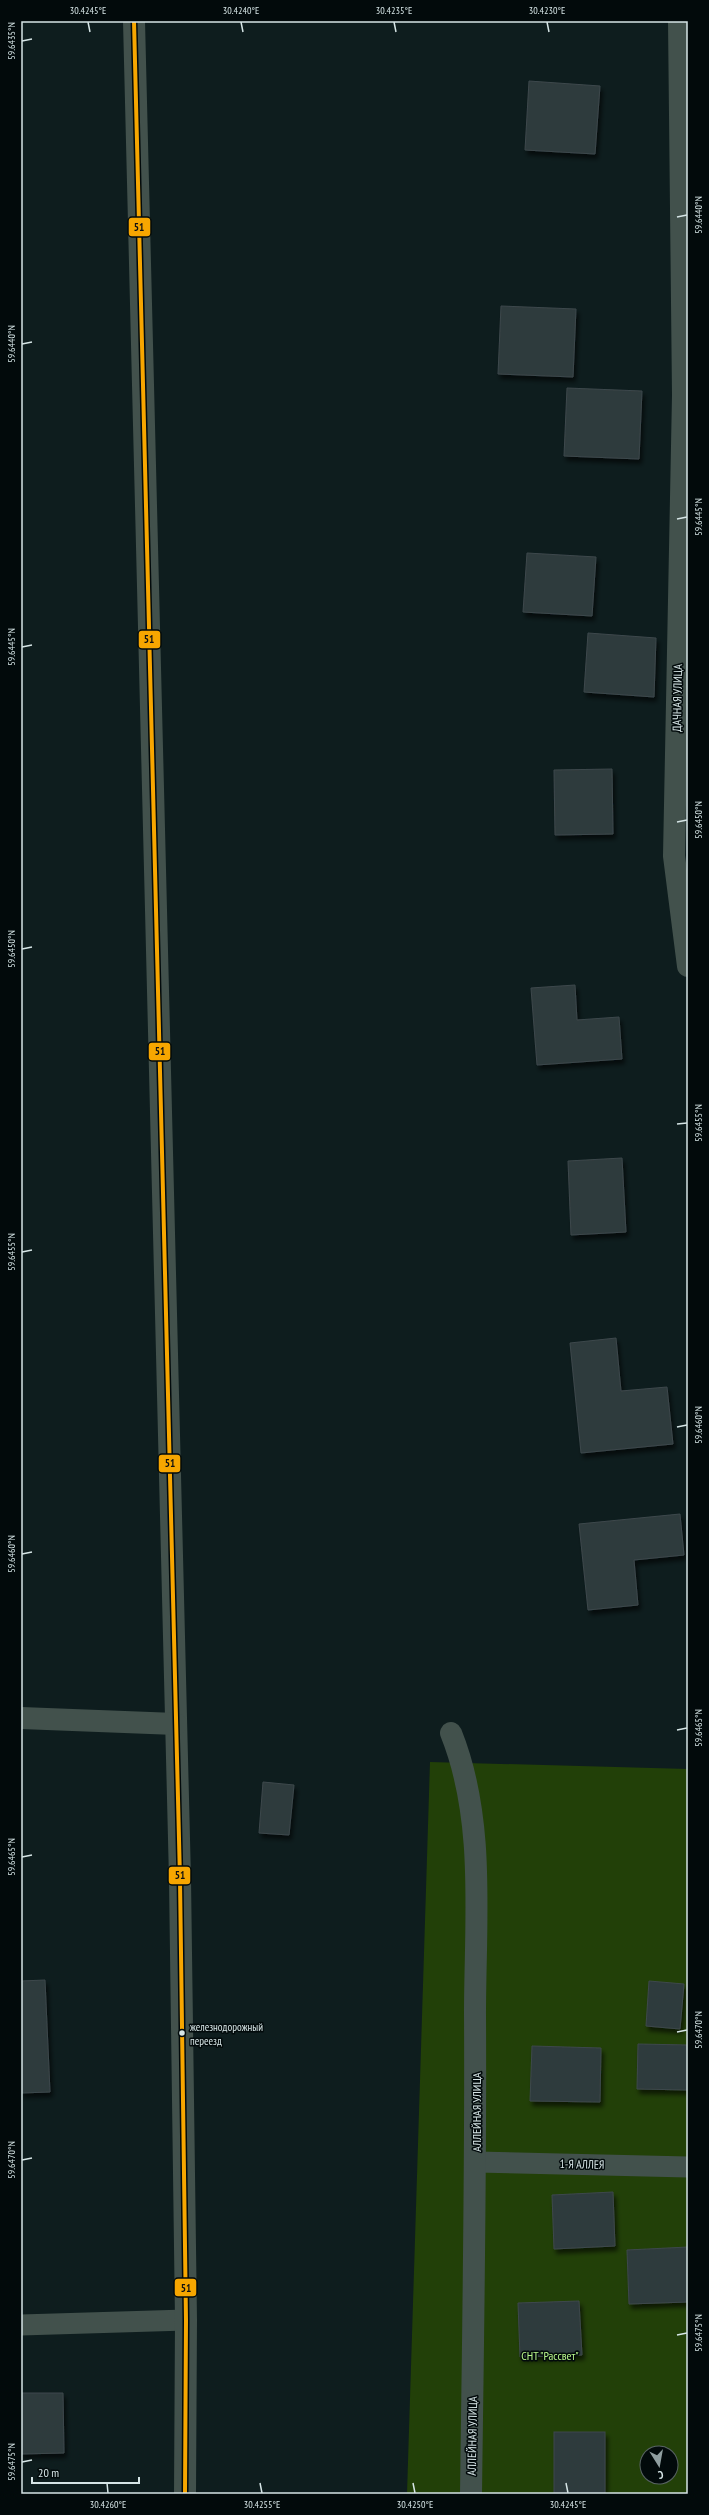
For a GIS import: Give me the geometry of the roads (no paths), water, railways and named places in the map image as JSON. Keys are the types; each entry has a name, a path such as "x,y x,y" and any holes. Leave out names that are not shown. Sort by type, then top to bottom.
{"street":[{"path":"134,21 176,1724 186,2320 184,2494"},
{"name":"ДАЧНАЯ УЛИЦА","path":"679,21 682,395 674,856 688,966"},
{"path":"21,1718 176,1724"},
{"name":"АЛЛЕЙНАЯ УЛИЦА","path":"450,1732 463,1763 475,1830 476,2162 471,2494"}],"lane":[{"name":"1-Я АЛЛЕЯ","path":"476,2162 688,2167"},
{"path":"21,2325 186,2320"}],"place":[{"name":"железнодорожный переезд","path":"182,2033"}],"park label":[{"name":"СНТ \"Рассвет\"","path":"550,2355"}]}
